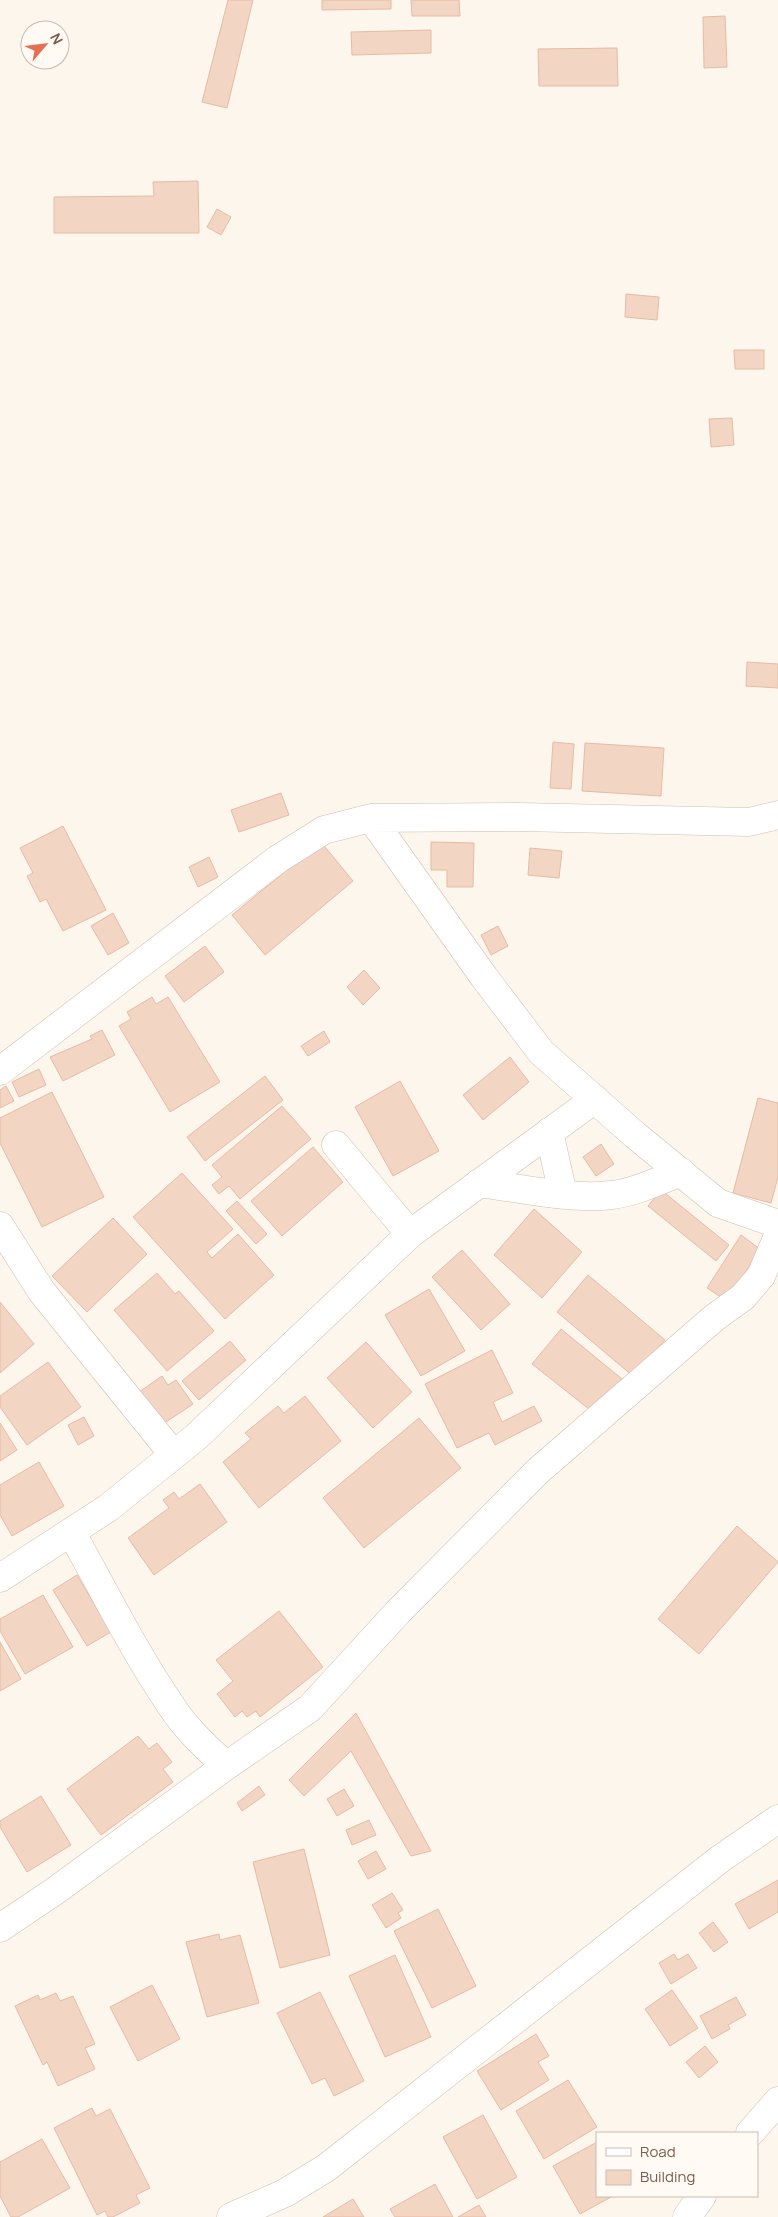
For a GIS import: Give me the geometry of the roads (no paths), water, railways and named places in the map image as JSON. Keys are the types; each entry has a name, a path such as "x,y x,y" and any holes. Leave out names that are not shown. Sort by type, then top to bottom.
{"street":[{"path":"0,1071 278,859 324,830 370,818 519,817 749,822 778,815"},
{"path":"370,818 484,977 541,1052 718,1203 778,1224"},
{"path":"0,1578 108,1508 174,1455 196,1437 410,1234 595,1099"},
{"path":"549,1132 563,1194"},
{"path":"336,1145 410,1234"},
{"path":"479,1183 563,1194 612,1195 648,1185 681,1172"},
{"path":"0,1226 42,1292 174,1455"},
{"path":"0,1928 55,1891 226,1766 310,1708 398,1612 538,1471 714,1318 743,1298 761,1276 778,1236"},
{"path":"72,1532 139,1654 173,1708 206,1747 226,1766"},
{"path":"231,2217 285,2192 326,2168 712,1866 778,1819"},
{"path":"751,2132 778,2101"},
{"path":"687,2217 701,2197"}]}
